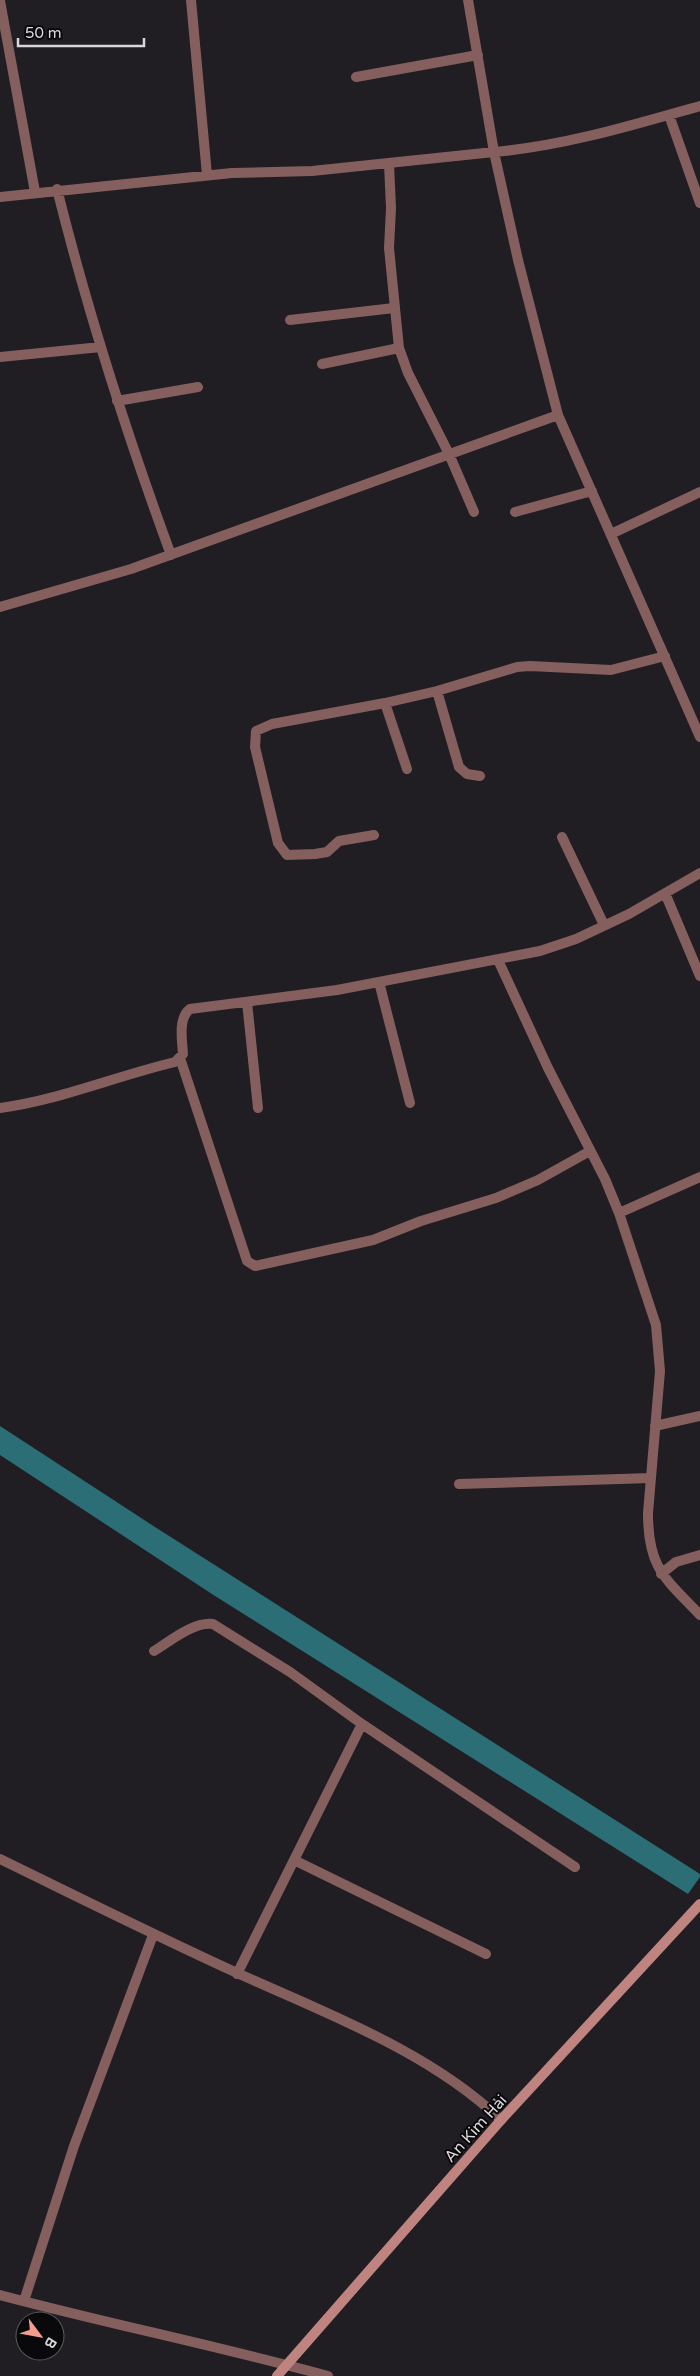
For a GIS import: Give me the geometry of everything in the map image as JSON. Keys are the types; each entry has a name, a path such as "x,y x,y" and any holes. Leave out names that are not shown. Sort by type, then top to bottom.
{"street":[{"path":"191,0 207,175"},
{"path":"468,0 494,152 518,260 558,415 700,737"},
{"path":"0,2 35,192"},
{"path":"356,77 478,55"},
{"path":"0,197 57,189 207,175 312,171 494,152 545,145 700,106"},
{"path":"669,115 700,203"},
{"path":"389,164 389,248 399,348 408,373 449,454 474,512"},
{"path":"57,189 81,284 117,401 170,555"},
{"path":"290,320 394,308"},
{"path":"0,357 101,347"},
{"path":"322,364 399,348"},
{"path":"117,401 198,387"},
{"path":"0,607 132,569 558,415"},
{"path":"514,512 592,491"},
{"path":"611,534 700,492"},
{"path":"374,835 339,841 327,852 287,855 278,843 254,737 256,731 272,724 385,703 436,691 517,667 611,670 665,656"},
{"path":"436,691 459,767 467,774 480,776"},
{"path":"385,703 407,769"},
{"path":"562,837 604,926"},
{"path":"0,1108 22,1105 53,1097 175,1062 184,1054 182,1023 186,1013 190,1010 379,982 540,951 604,926 700,873"},
{"path":"665,893 700,976"},
{"path":"498,960 619,1213 650,1307 660,1346 660,1371 648,1534 651,1551 661,1574 700,1615"},
{"path":"379,982 410,1103"},
{"path":"247,1002 258,1108"},
{"path":"180,1058 247,1261 255,1266 374,1240 422,1221 496,1198 538,1180 590,1151"},
{"path":"619,1213 700,1177"},
{"path":"655,1426 700,1416"},
{"path":"459,1484 651,1478"},
{"path":"661,1574 676,1562 700,1555"},
{"path":"154,1651 194,1628 208,1623 213,1624 290,1672 362,1724 575,1867"},
{"path":"237,1974 362,1724"},
{"path":"0,1859 153,1935 318,2009 394,2048 445,2076 484,2104 501,2120"},
{"path":"294,1860 486,1954"},
{"name":"An Kim Hải","path":"277,2376 501,2120 698,1906"},
{"path":"24,2301 74,2146 153,1935"},
{"path":"0,2294 328,2376"}],"water":[{"path":"0,1426 155,1527 700,1874 700,1877 688,1894 215,1596 0,1455"}]}
